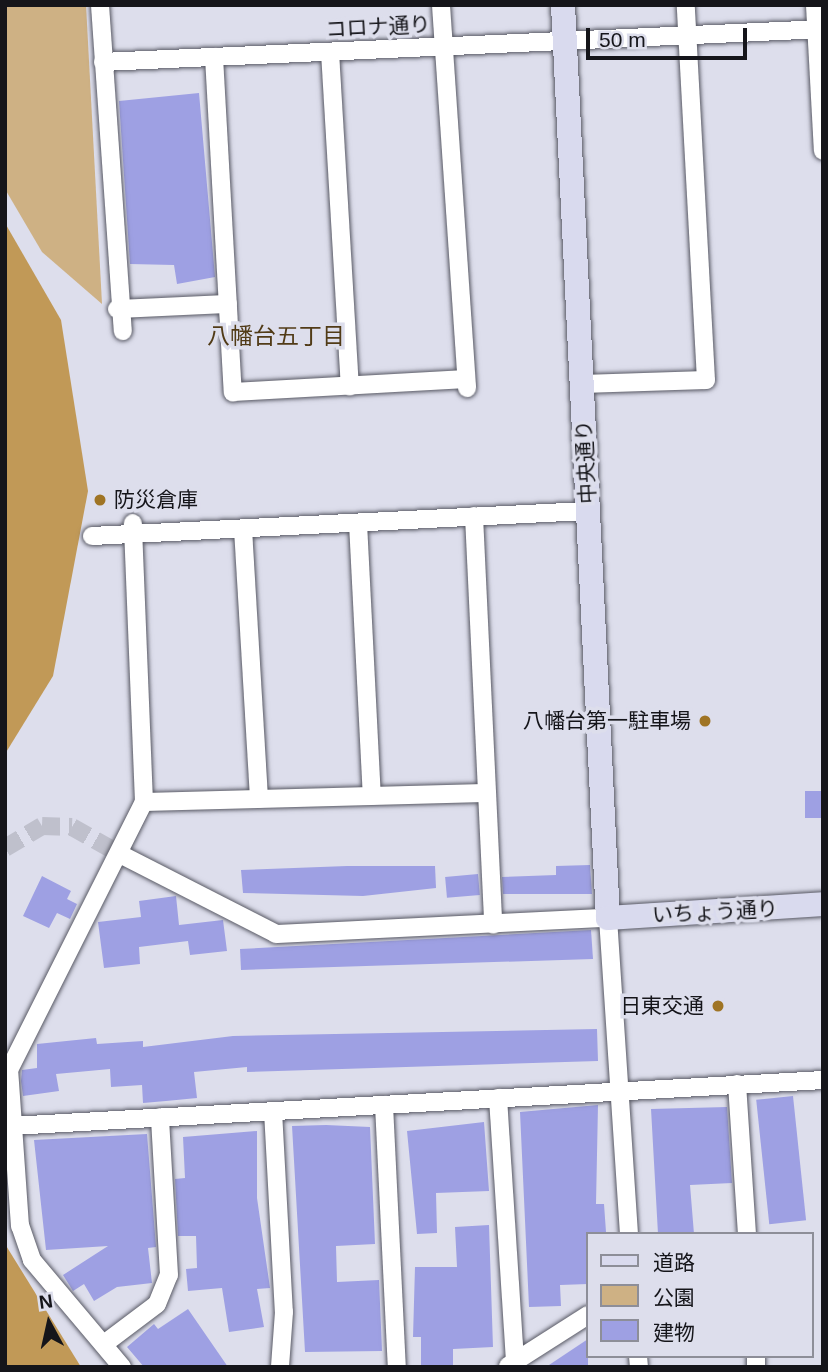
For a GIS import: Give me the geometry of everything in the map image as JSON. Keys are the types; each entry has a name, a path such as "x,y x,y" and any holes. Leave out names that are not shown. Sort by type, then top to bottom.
{"street":[{"path":"100,5 117,309 123,331"},
{"path":"214,57 233,392 465,384 442,5"},
{"name":"中央通り","path":"562,5 608,918"},
{"path":"582,384 706,380 686,5"},
{"path":"815,5 819,29 823,151"},
{"name":"コロナ通り","path":"103,62 819,29"},
{"path":"330,52 350,386"},
{"path":"117,309 228,304"},
{"path":"92,536 131,529 243,529 589,511"},
{"path":"474,516 493,925"},
{"path":"358,523 372,796"},
{"path":"122,1367 32,1260 20,1226 9,1070 144,802 131,529"},
{"path":"243,529 259,799"},
{"path":"144,802 485,793"},
{"path":"120,854 276,934 608,918 629,1232"},
{"name":"いちょう通り","path":"608,918 823,904"},
{"path":"11,1126 823,1080"},
{"path":"737,1084 747,1232"},
{"path":"498,1098 511,1364 586,1316"},
{"path":"384,1105 397,1367"},
{"path":"273,1111 284,1312 280,1367"},
{"path":"104,1344 157,1304 169,1275 160,1117"}],"green space":[{"path":"5,5 86,5 102,304 42,252 5,189"}],"shaded area":[{"path":"5,223 61,320 88,491 53,676 5,754"},
{"path":"5,1244 81,1367 5,1367"}],"building":[{"path":"199,93 215,277 177,284 174,265 130,264 119,101"},
{"path":"805,791 823,791 823,818 805,818"},
{"path":"590,865 592,894 503,894 502,877 556,875 556,866"},
{"path":"435,866 436,888 363,896 243,893 241,870"},
{"path":"478,874 480,895 447,898 445,877"},
{"path":"42,876 71,891 67,899 77,904 70,919 57,913 49,928 23,916"},
{"path":"176,896 179,925 223,920 227,951 190,955 188,941 139,947 140,964 104,968 98,922 141,917 139,901"},
{"path":"591,930 593,959 241,970 240,949"},
{"path":"597,1029 598,1061 247,1072 247,1067 194,1072 197,1098 166,1101 143,1103 142,1085 111,1087 110,1069 56,1074 59,1091 23,1096 21,1081 22,1070 37,1068 37,1044 96,1038 97,1044 143,1041 143,1047 233,1036"},
{"path":"793,1096 806,1220 769,1224 756,1100"},
{"path":"598,1105 596,1204 604,1204 606,1232 586,1232 586,1284 560,1285 561,1306 529,1307 520,1112"},
{"path":"727,1107 732,1183 690,1185 694,1232 658,1232 651,1109"},
{"path":"484,1122 489,1191 436,1193 437,1233 417,1234 407,1131"},
{"path":"292,1126 370,1127 375,1244 336,1246 337,1282 379,1280 382,1351 305,1352"},
{"path":"257,1131 257,1198 270,1288 257,1289 264,1327 229,1332 222,1288 188,1291 186,1269 197,1268 196,1236 178,1236 175,1179 185,1178 183,1137"},
{"path":"147,1134 156,1247 148,1248 152,1283 117,1287 94,1301 84,1284 73,1291 63,1275 108,1246 46,1250 34,1140"},
{"path":"489,1225 493,1347 453,1349 453,1367 421,1367 421,1337 413,1337 415,1267 457,1267 455,1227"},
{"path":"188,1309 228,1367 144,1367 127,1347 154,1324 158,1329"},
{"path":"586,1340 588,1367 546,1367"}],"tunnel":[{"path":"5,848 42,826 72,827 120,854"}],"place":[{"name":"防災倉庫","path":"100,500"},
{"name":"八幡台第一駐車場","path":"705,721"},
{"name":"日東交通","path":"718,1006"}],"district":[{"name":"八幡台五丁目","path":"276,336"}]}
